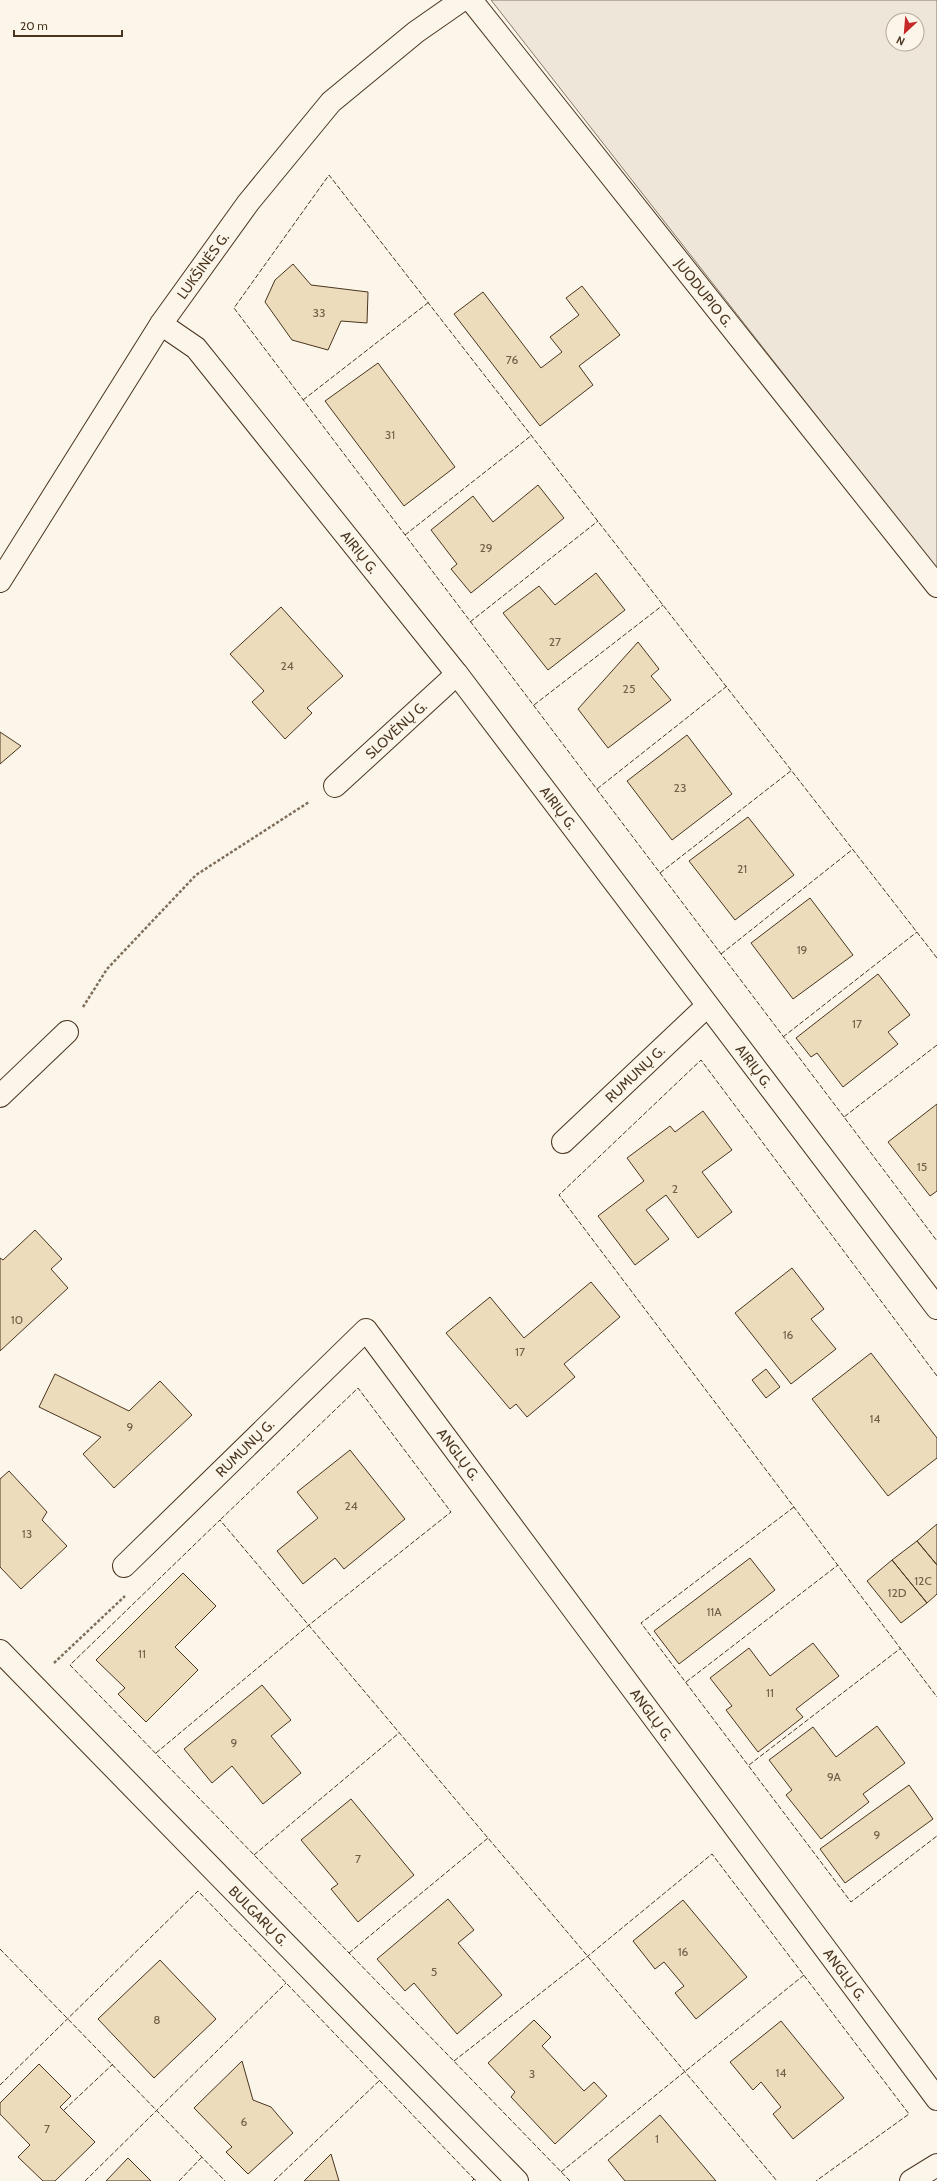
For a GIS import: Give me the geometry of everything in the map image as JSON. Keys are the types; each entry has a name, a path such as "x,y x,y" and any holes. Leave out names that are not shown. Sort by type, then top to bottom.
{"street":[{"name":"LUKŠINĖS G.","path":"0,581 161,324 248,203 331,102 416,32 462,0"},
{"name":"JUODUPIO G.","path":"471,0 937,586"},
{"name":"AIRIŲ G.","path":"161,324 196,348 458,674 707,1006 937,1308"},
{"name":"SLOVĖNŲ G.","path":"335,786 458,674"},
{"name":"RUMUNŲ G.","path":"563,1142 707,1006"},
{"path":"0,1096 67,1032"},
{"name":"RUMUNŲ G.","path":"124,1566 366,1330"},
{"name":"ANGLŲ G.","path":"366,1330 937,2099"},
{"name":"BULGARŲ G.","path":"0,1651 517,2181"},
{"path":"911,2181 937,2165"}],"path":[{"path":"67,1032 107,969 196,875 335,786"},
{"path":"32,1684 139,1583 124,1566"}],"shaded area":[{"path":"491,0 937,0 937,570"}],"building":[{"path":"293,264 311,285 368,292 367,323 341,321 328,350 292,340 265,302 275,280"},
{"path":"582,286 620,335 579,366 593,385 540,426 454,314 483,292 541,368 562,352 550,337 579,315 566,298"},
{"path":"378,363 455,467 404,506 325,401"},
{"path":"538,485 564,518 471,593 451,569 457,564 431,530 473,496 493,522"},
{"path":"596,573 625,610 548,670 503,613 539,586 555,605"},
{"path":"281,607 343,676 307,708 312,713 285,739 252,702 264,691 230,654"},
{"path":"638,642 659,669 651,676 671,700 608,748 578,709"},
{"path":"0,732 21,746 0,764"},
{"path":"687,735 732,794 672,840 627,781"},
{"path":"748,817 794,875 735,920 689,861"},
{"path":"810,898 853,955 793,999 751,943"},
{"path":"878,974 910,1015 888,1032 898,1044 843,1087 817,1053 811,1057 796,1038"},
{"path":"937,1104 937,1191 930,1196 888,1142"},
{"path":"703,1111 732,1150 702,1172 732,1212 698,1238 666,1195 646,1210 669,1239 635,1265 598,1216 644,1181 627,1158 670,1126 675,1132"},
{"path":"35,1230 62,1259 51,1269 68,1288 0,1351 0,1258 3,1260"},
{"path":"792,1268 824,1309 811,1319 836,1349 791,1384 735,1313"},
{"path":"591,1282 620,1317 564,1364 575,1377 527,1417 516,1404 510,1409 446,1333 490,1297 524,1338"},
{"path":"871,1353 937,1438 937,1458 888,1496 812,1399"},
{"path":"766,1369 780,1387 766,1398 752,1380"},
{"path":"55,1374 129,1411 160,1381 192,1415 114,1488 83,1454 101,1437 39,1407"},
{"path":"350,1450 405,1519 344,1569 335,1558 303,1584 277,1551 318,1518 297,1492"},
{"path":"9,1471 47,1512 42,1520 67,1546 21,1589 0,1567 0,1479"},
{"path":"937,1524 937,1565 917,1541"},
{"path":"917,1541 937,1565 937,1594 927,1603 892,1560"},
{"path":"750,1558 775,1590 679,1664 654,1631"},
{"path":"892,1560 927,1603 901,1623 867,1581"},
{"path":"183,1573 216,1606 175,1647 198,1670 146,1722 118,1694 125,1688 96,1660"},
{"path":"813,1643 839,1676 796,1709 803,1717 758,1752 726,1710 732,1706 710,1678 749,1648 770,1676"},
{"path":"262,1685 291,1720 271,1736 301,1773 263,1804 232,1766 212,1783 184,1749"},
{"path":"877,1726 905,1763 863,1794 869,1802 821,1839 786,1795 792,1790 769,1760 813,1727 836,1757"},
{"path":"909,1785 933,1819 845,1883 820,1849"},
{"path":"351,1799 414,1875 358,1922 331,1889 338,1884 301,1840"},
{"path":"448,1899 474,1930 458,1943 502,1995 457,2034 414,1983 405,1991 377,1959"},
{"path":"683,1900 747,1977 696,2019 675,1993 684,1986 664,1962 655,1969 633,1941"},
{"path":"160,1960 216,2019 154,2078 98,2019"},
{"path":"534,2020 551,2037 542,2046 584,2091 594,2082 607,2096 555,2144 511,2097 515,2092 488,2063"},
{"path":"781,2021 844,2098 793,2139 773,2114 781,2107 761,2082 753,2090 730,2062"},
{"path":"242,2061 253,2100 271,2107 293,2133 248,2174 226,2152 232,2147 194,2108"},
{"path":"39,2064 71,2096 60,2107 95,2142 55,2181 43,2181 18,2157 30,2145 0,2114 0,2103"},
{"path":"660,2115 716,2181 625,2181 608,2160"},
{"path":"331,2154 339,2181 304,2181"},
{"path":"128,2158 151,2181 106,2181"}],"fence":[{"path":"844,1117 234,308 329,175 937,958"},
{"path":"303,400 429,302"},
{"path":"405,535 532,435"},
{"path":"470,622 598,521"},
{"path":"534,705 663,605"},
{"path":"597,789 727,686"},
{"path":"660,873 792,770"},
{"path":"721,954 853,849"},
{"path":"783,1037 917,932"},
{"path":"937,1045 844,1117 937,1241"},
{"path":"937,1376 701,1060 559,1195 937,1697"},
{"path":"156,1753 309,1625 451,1512 358,1388 220,1520"},
{"path":"794,1507 641,1623 851,1902 937,1836"},
{"path":"570,2181 70,1665 220,1520 777,2181"},
{"path":"686,1682 838,1565"},
{"path":"749,1765 901,1648"},
{"path":"254,1855 399,1733"},
{"path":"349,1953 488,1838"},
{"path":"454,2061 588,1956 712,1854 909,2114 816,2181"},
{"path":"0,2085 198,1891 474,2179"},
{"path":"0,1949 225,2181"},
{"path":"561,2172 804,1975"},
{"path":"85,2181 286,1983"},
{"path":"64,2110 113,2064"},
{"path":"274,2181 380,2080"},
{"path":"179,2181 202,2157"},
{"path":"472,2181 474,2179 477,2181"}]}
